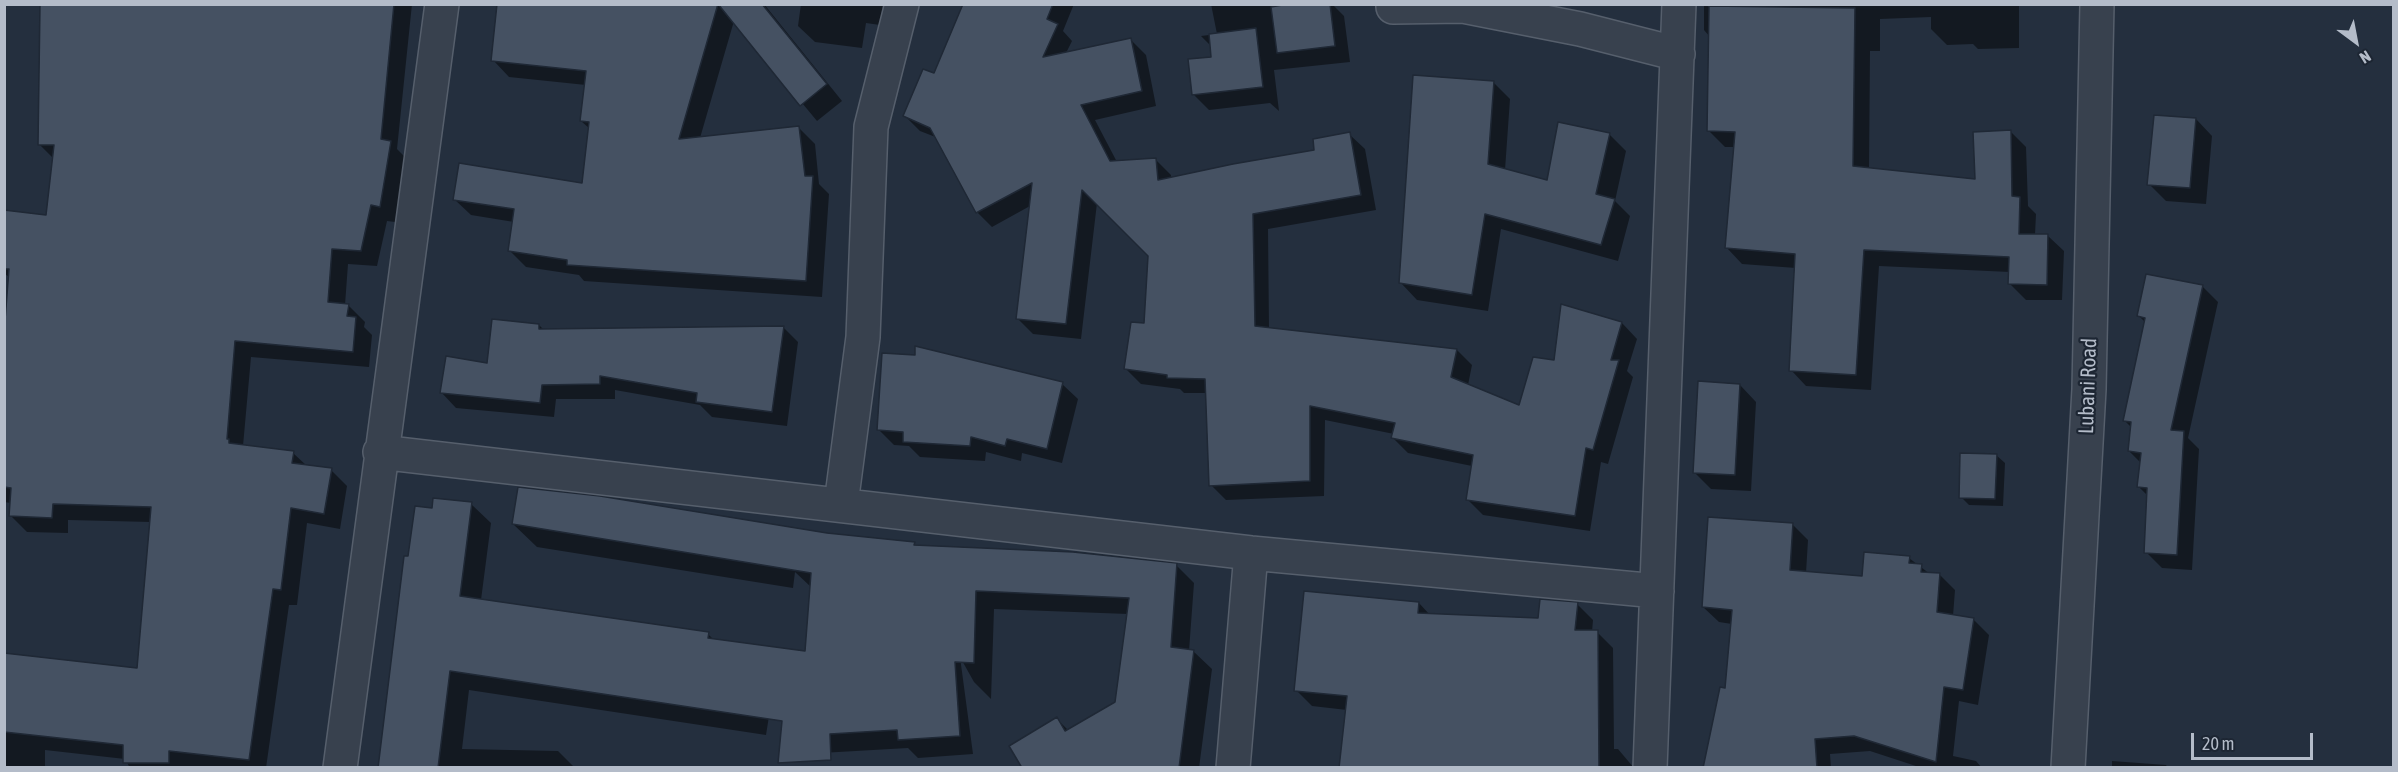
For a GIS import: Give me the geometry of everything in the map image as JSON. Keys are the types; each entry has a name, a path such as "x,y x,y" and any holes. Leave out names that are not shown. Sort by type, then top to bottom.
{"street":[{"path":"340,768 442,4"},
{"path":"841,504 863,337 871,127 902,4"},
{"path":"1650,768 1679,4"},
{"name":"Lubani Road","path":"2068,768 2089,389 2097,4"},
{"path":"1393,7 1463,6 1580,29 1678,54"},
{"path":"381,452 841,504 1251,554 1657,591"},
{"path":"1233,768 1251,554"}],"building":[{"path":"40,4 394,4 381,139 391,141 380,207 371,205 361,251 332,249 328,302 349,304 347,316 356,317 353,352 235,341 227,439 229,443 294,451 292,463 332,468 324,514 291,508 281,590 273,589 249,760 169,751 169,763 123,763 123,745 4,732 4,653 137,668 151,507 53,504 52,518 9,516 11,488 4,487 4,333 9,269 4,269 4,210 46,215 54,145 38,145"},
{"path":"497,4 718,4 679,139 799,126 805,176 813,176 806,281 567,265 567,260 508,251 514,209 453,200 459,163 582,183 589,122 580,121 586,71 491,61"},
{"path":"718,4 762,4 827,84 800,106"},
{"path":"963,4 1053,4 1047,19 1058,24 1043,57 1131,38 1142,91 1081,105 1110,161 1156,158 1158,180 1314,150 1313,139 1350,132 1361,195 1253,214 1255,326 1457,349 1451,377 1519,405 1533,357 1554,360 1561,304 1622,322 1611,360 1619,360 1593,450 1586,448 1575,516 1466,500 1473,455 1391,438 1395,423 1310,406 1310,481 1209,486 1205,379 1167,378 1167,375 1124,369 1131,322 1144,323 1148,256 1082,190 1066,324 1016,319 1032,183 976,213 930,128 903,116 923,69 934,73"},
{"path":"1288,4 1330,4 1335,46 1277,53 1271,7"},
{"path":"1709,6 1855,8 1853,166 1975,179 1973,132 2011,130 2012,196 2020,197 2019,234 2048,234 2047,285 2008,284 2009,257 1864,250 1856,375 1789,371 1795,254 1725,248 1735,132 1707,131"},
{"path":"1256,28 1263,87 1192,95 1188,59 1211,57 1209,34"},
{"path":"1413,75 1494,81 1488,164 1547,180 1558,122 1610,133 1596,194 1615,199 1601,245 1485,214 1472,295 1399,283"},
{"path":"2154,115 2196,118 2190,188 2147,185"},
{"path":"2146,274 2203,285 2171,430 2184,431 2177,555 2144,553 2147,488 2137,487 2141,453 2128,451 2131,422 2123,421 2145,318 2137,316"},
{"path":"492,319 539,324 539,329 784,326 772,412 696,402 697,393 600,376 600,384 542,385 540,403 440,393 446,356 487,363"},
{"path":"915,346 1063,382 1047,449 1007,439 1005,446 971,437 970,446 903,442 903,432 877,430 882,353 915,355"},
{"path":"1698,381 1740,384 1735,475 1693,473"},
{"path":"1960,453 1997,454 1995,499 1959,498"},
{"path":"518,487 600,496 827,533 915,542 914,545 1073,552 1177,563 1171,647 1194,650 1179,768 1022,768 1009,746 1057,717 1065,731 1115,702 1129,598 976,591 974,663 955,662 960,736 898,740 897,730 830,734 831,760 778,763 782,721 450,671 438,768 378,768 404,556 408,556 415,506 432,508 433,498 472,502 460,596 709,632 708,638 805,651 811,573 512,524"},
{"path":"1708,517 1793,523 1790,570 1862,576 1864,552 1910,556 1909,563 1922,564 1921,572 1940,573 1937,612 1974,618 1963,690 1944,687 1936,762 1854,736 1815,739 1817,768 1703,768 1720,687 1725,688 1732,610 1702,607"},
{"path":"1304,591 1419,602 1418,613 1538,618 1540,599 1578,602 1575,630 1598,630 1599,768 1339,768 1347,696 1294,691"}]}
